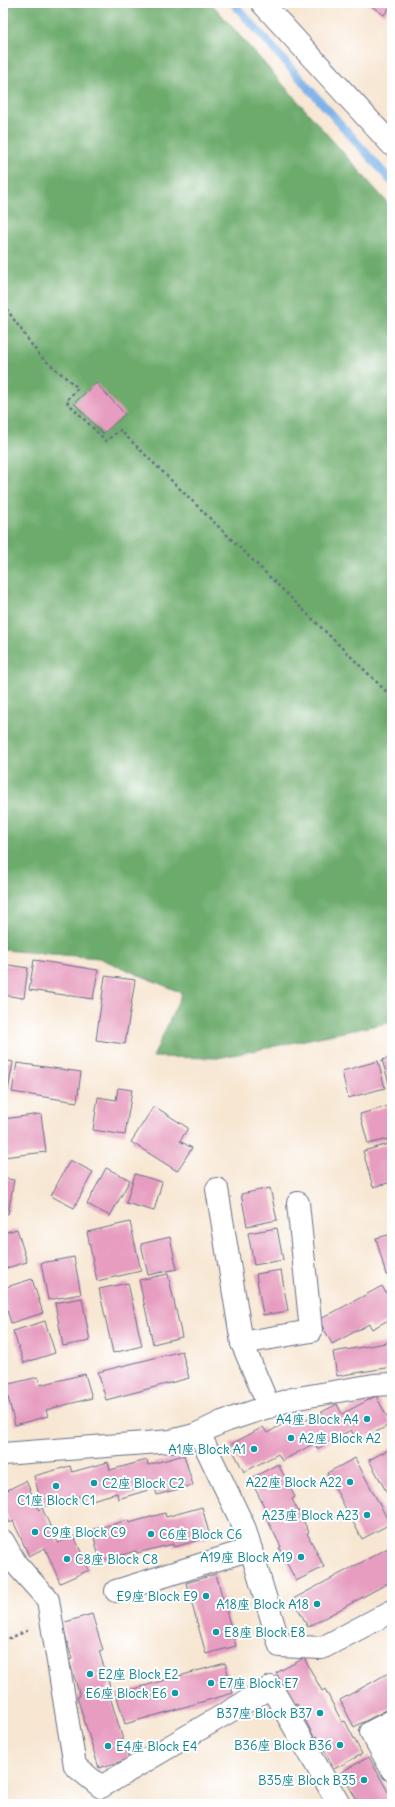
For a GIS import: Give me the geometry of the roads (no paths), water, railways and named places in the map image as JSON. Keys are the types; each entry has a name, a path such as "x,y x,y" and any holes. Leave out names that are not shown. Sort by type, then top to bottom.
{"street":[{"path":"262,3 392,145"},
{"path":"217,1189 242,1342 269,1407"},
{"path":"242,1342 310,1331 298,1203"},
{"path":"3,1454 171,1441 199,1433 222,1422 292,1399 374,1385 392,1384"},
{"path":"199,1433 244,1527 280,1646 322,1648 392,1610"},
{"path":"3,1541 16,1564 48,1600 75,1766 101,1787 271,1687 339,1804"},
{"path":"116,1591 251,1549"},
{"path":"392,1721 371,1732 392,1770"}],"waterway":[{"path":"233,3 392,182"}],"place":[{"name":"A4座 Block A4","path":"367,1419"},
{"name":"A2座 Block A2","path":"291,1438"},
{"name":"A1座 Block A1","path":"254,1449"},
{"name":"A22座 Block A22","path":"350,1482"},
{"name":"C2座 Block C2","path":"94,1483"},
{"name":"C1座 Block C1","path":"56,1486"},
{"name":"A23座 Block A23","path":"367,1515"},
{"name":"C9座 Block C9","path":"35,1532"},
{"name":"C6座 Block C6","path":"151,1534"},
{"name":"A19座 Block A19","path":"301,1557"},
{"name":"C8座 Block C8","path":"67,1559"},
{"name":"E9座 Block E9","path":"206,1596"},
{"name":"A18座 Block A18","path":"317,1604"},
{"name":"E8座 Block E8","path":"216,1632"},
{"name":"E2座 Block E2","path":"90,1674"},
{"name":"E7座 Block E7","path":"211,1683"},
{"name":"E6座 Block E6","path":"175,1693"},
{"name":"B37座 Block B37","path":"320,1713"},
{"name":"B36座 Block B36","path":"340,1745"},
{"name":"E4座 Block E4","path":"108,1746"},
{"name":"B35座 Block B35","path":"364,1780"}]}
